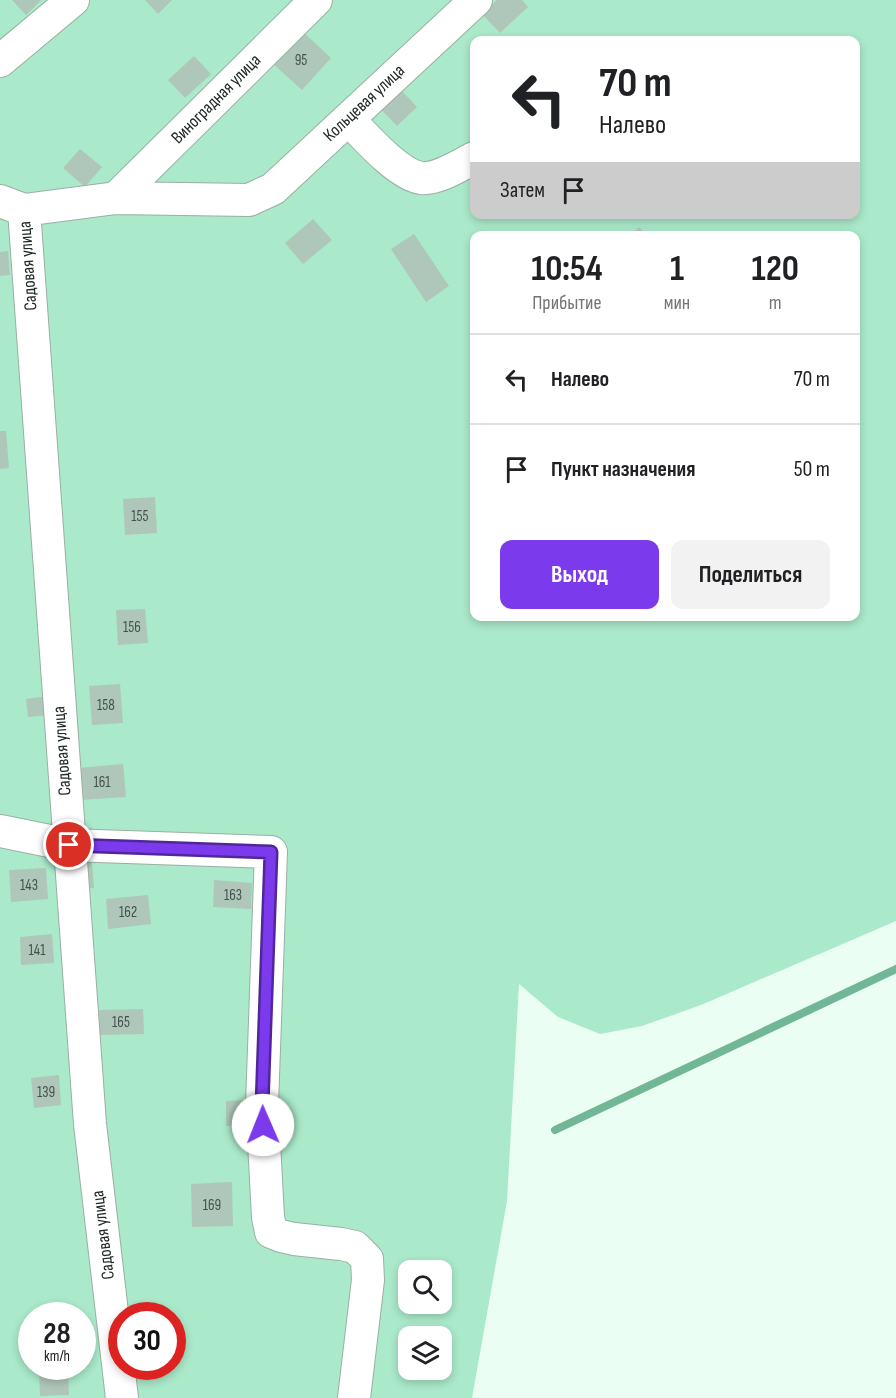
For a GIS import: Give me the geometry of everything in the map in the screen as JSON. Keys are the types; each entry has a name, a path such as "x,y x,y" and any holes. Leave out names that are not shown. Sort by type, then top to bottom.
{"street":[{"path":"0,61 73,0"},
{"name":"Виноградная улица","path":"116,198 316,0"},
{"name":"Кольцевая улица","path":"116,198 249,200 273,189 476,0"},
{"path":"348,119 385,156 407,173 422,178 441,174 470,161"},
{"path":"12,206 116,198"},
{"name":"Садовая улица","path":"12,206 69,845 90,1124 122,1398"},
{"path":"0,831 69,845 271,852 262,1106 268,1217 271,1232 281,1236 355,1247 367,1259 368,1280 354,1398"}],"green space":[{"path":"0,0 896,0 896,921 701,1005 642,1026 600,1034 558,1017 519,984 507,1201 472,1398 0,1398"}],"building":[{"path":"12,0 41,0 26,15"},
{"path":"145,0 172,0 158,14"},
{"path":"497,0 522,0 528,7 500,33 482,14"},
{"path":"301,30 331,58 302,90 271,62"},
{"path":"194,56 211,74 185,98 168,80"},
{"path":"399,88 417,107 397,126 379,107"},
{"path":"80,149 102,167 85,187 63,168"},
{"path":"313,219 332,240 303,264 285,243"},
{"path":"414,234 449,286 426,302 391,249"},
{"path":"8,251 10,275 0,276 0,252"},
{"path":"0,431 6,431 9,468 0,469"},
{"path":"155,497 157,533 125,535 123,499"},
{"path":"145,609 148,643 118,645 116,610"},
{"path":"120,684 123,723 92,725 89,686"},
{"path":"48,696 50,715 28,717 26,699"},
{"path":"123,764 126,797 80,800 78,768"},
{"path":"91,851 94,888 76,889 73,853"},
{"path":"46,868 48,899 11,902 9,870"},
{"path":"214,880 252,883 251,909 213,907"},
{"path":"148,895 151,924 108,929 106,899"},
{"path":"52,934 54,963 21,965 20,937"},
{"path":"143,1009 144,1034 100,1035 99,1010"},
{"path":"59,1075 61,1105 34,1108 31,1078"},
{"path":"250,1100 251,1126 226,1126 226,1101"},
{"path":"232,1182 233,1226 192,1227 191,1184"},
{"path":"39,1380 68,1380 69,1395 40,1396"}],"waterway":[{"path":"555,1130 896,969"}],"route":[{"path":"69,845 271,852 263,1125"}]}
